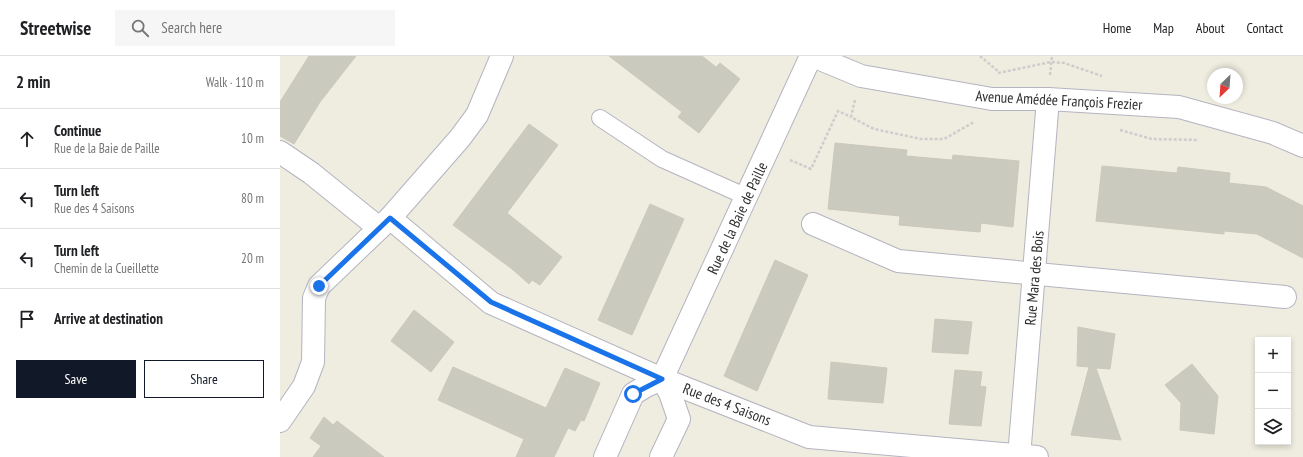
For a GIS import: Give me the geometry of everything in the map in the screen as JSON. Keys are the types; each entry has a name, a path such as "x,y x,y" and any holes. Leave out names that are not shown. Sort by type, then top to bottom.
{"street":[{"path":"280,421 304,386 313,362 314,298 319,286 384,223 460,138 477,115 502,56"},
{"name":"Avenue Amédée François Frezier","path":"812,56 861,76 992,99 1048,99 1179,106 1272,133 1303,146"},
{"name":"Rue de la Baie de Paille","path":"662,379 812,56"},
{"name":"Rue Mara des Bois","path":"1025,456 1034,273 1048,99"},
{"name":"Rue des 4 Saisons","path":"280,152 384,223 491,302 662,379 809,437 1025,456"},
{"path":"813,224 898,261 1285,297"},
{"path":"605,457 633,394 662,379 670,393 679,419 661,457"}],"lane":[{"path":"600,118 662,160 747,196"}],"path":[{"path":"980,56 999,72"},
{"path":"851,117 861,76"},
{"path":"768,150 811,169 838,110 874,129 921,139 944,139 975,121"}],"building":[{"path":"309,56 356,56 320,102 294,144 280,136 280,102"},
{"path":"609,56 702,56 716,67 720,63 740,79 699,133 678,117 682,112"},
{"path":"529,124 558,145 507,213 562,257 540,285 532,280 529,284 512,269 453,225"},
{"path":"835,143 907,150 906,156 952,160 953,155 1019,161 1013,227 981,223 980,232 899,225 900,216 828,209"},
{"path":"1102,166 1177,173 1178,167 1230,173 1229,183 1266,187 1303,206 1303,258 1257,234 1224,231 1224,234 1096,221"},
{"path":"650,204 684,219 632,335 598,320"},
{"path":"775,260 808,275 757,391 724,376"},
{"path":"414,310 454,342 431,372 391,341"},
{"path":"935,319 972,322 968,354 932,352"},
{"path":"1078,327 1115,334 1110,369 1096,368 1121,440 1071,435 1089,367 1077,366"},
{"path":"831,362 887,368 883,403 828,399"},
{"path":"1192,364 1218,396 1214,434 1180,430 1181,403 1165,385"},
{"path":"453,367 546,408 565,368 600,383 584,421 581,420 575,431 568,428 554,457 516,457 524,439 438,400"},
{"path":"955,370 982,372 980,386 986,387 981,426 949,424"},
{"path":"324,417 333,425 337,421 384,457 313,457 321,446 310,438"}],"route":[{"path":"319,286 390,218 491,302 662,379 633,394"}]}
